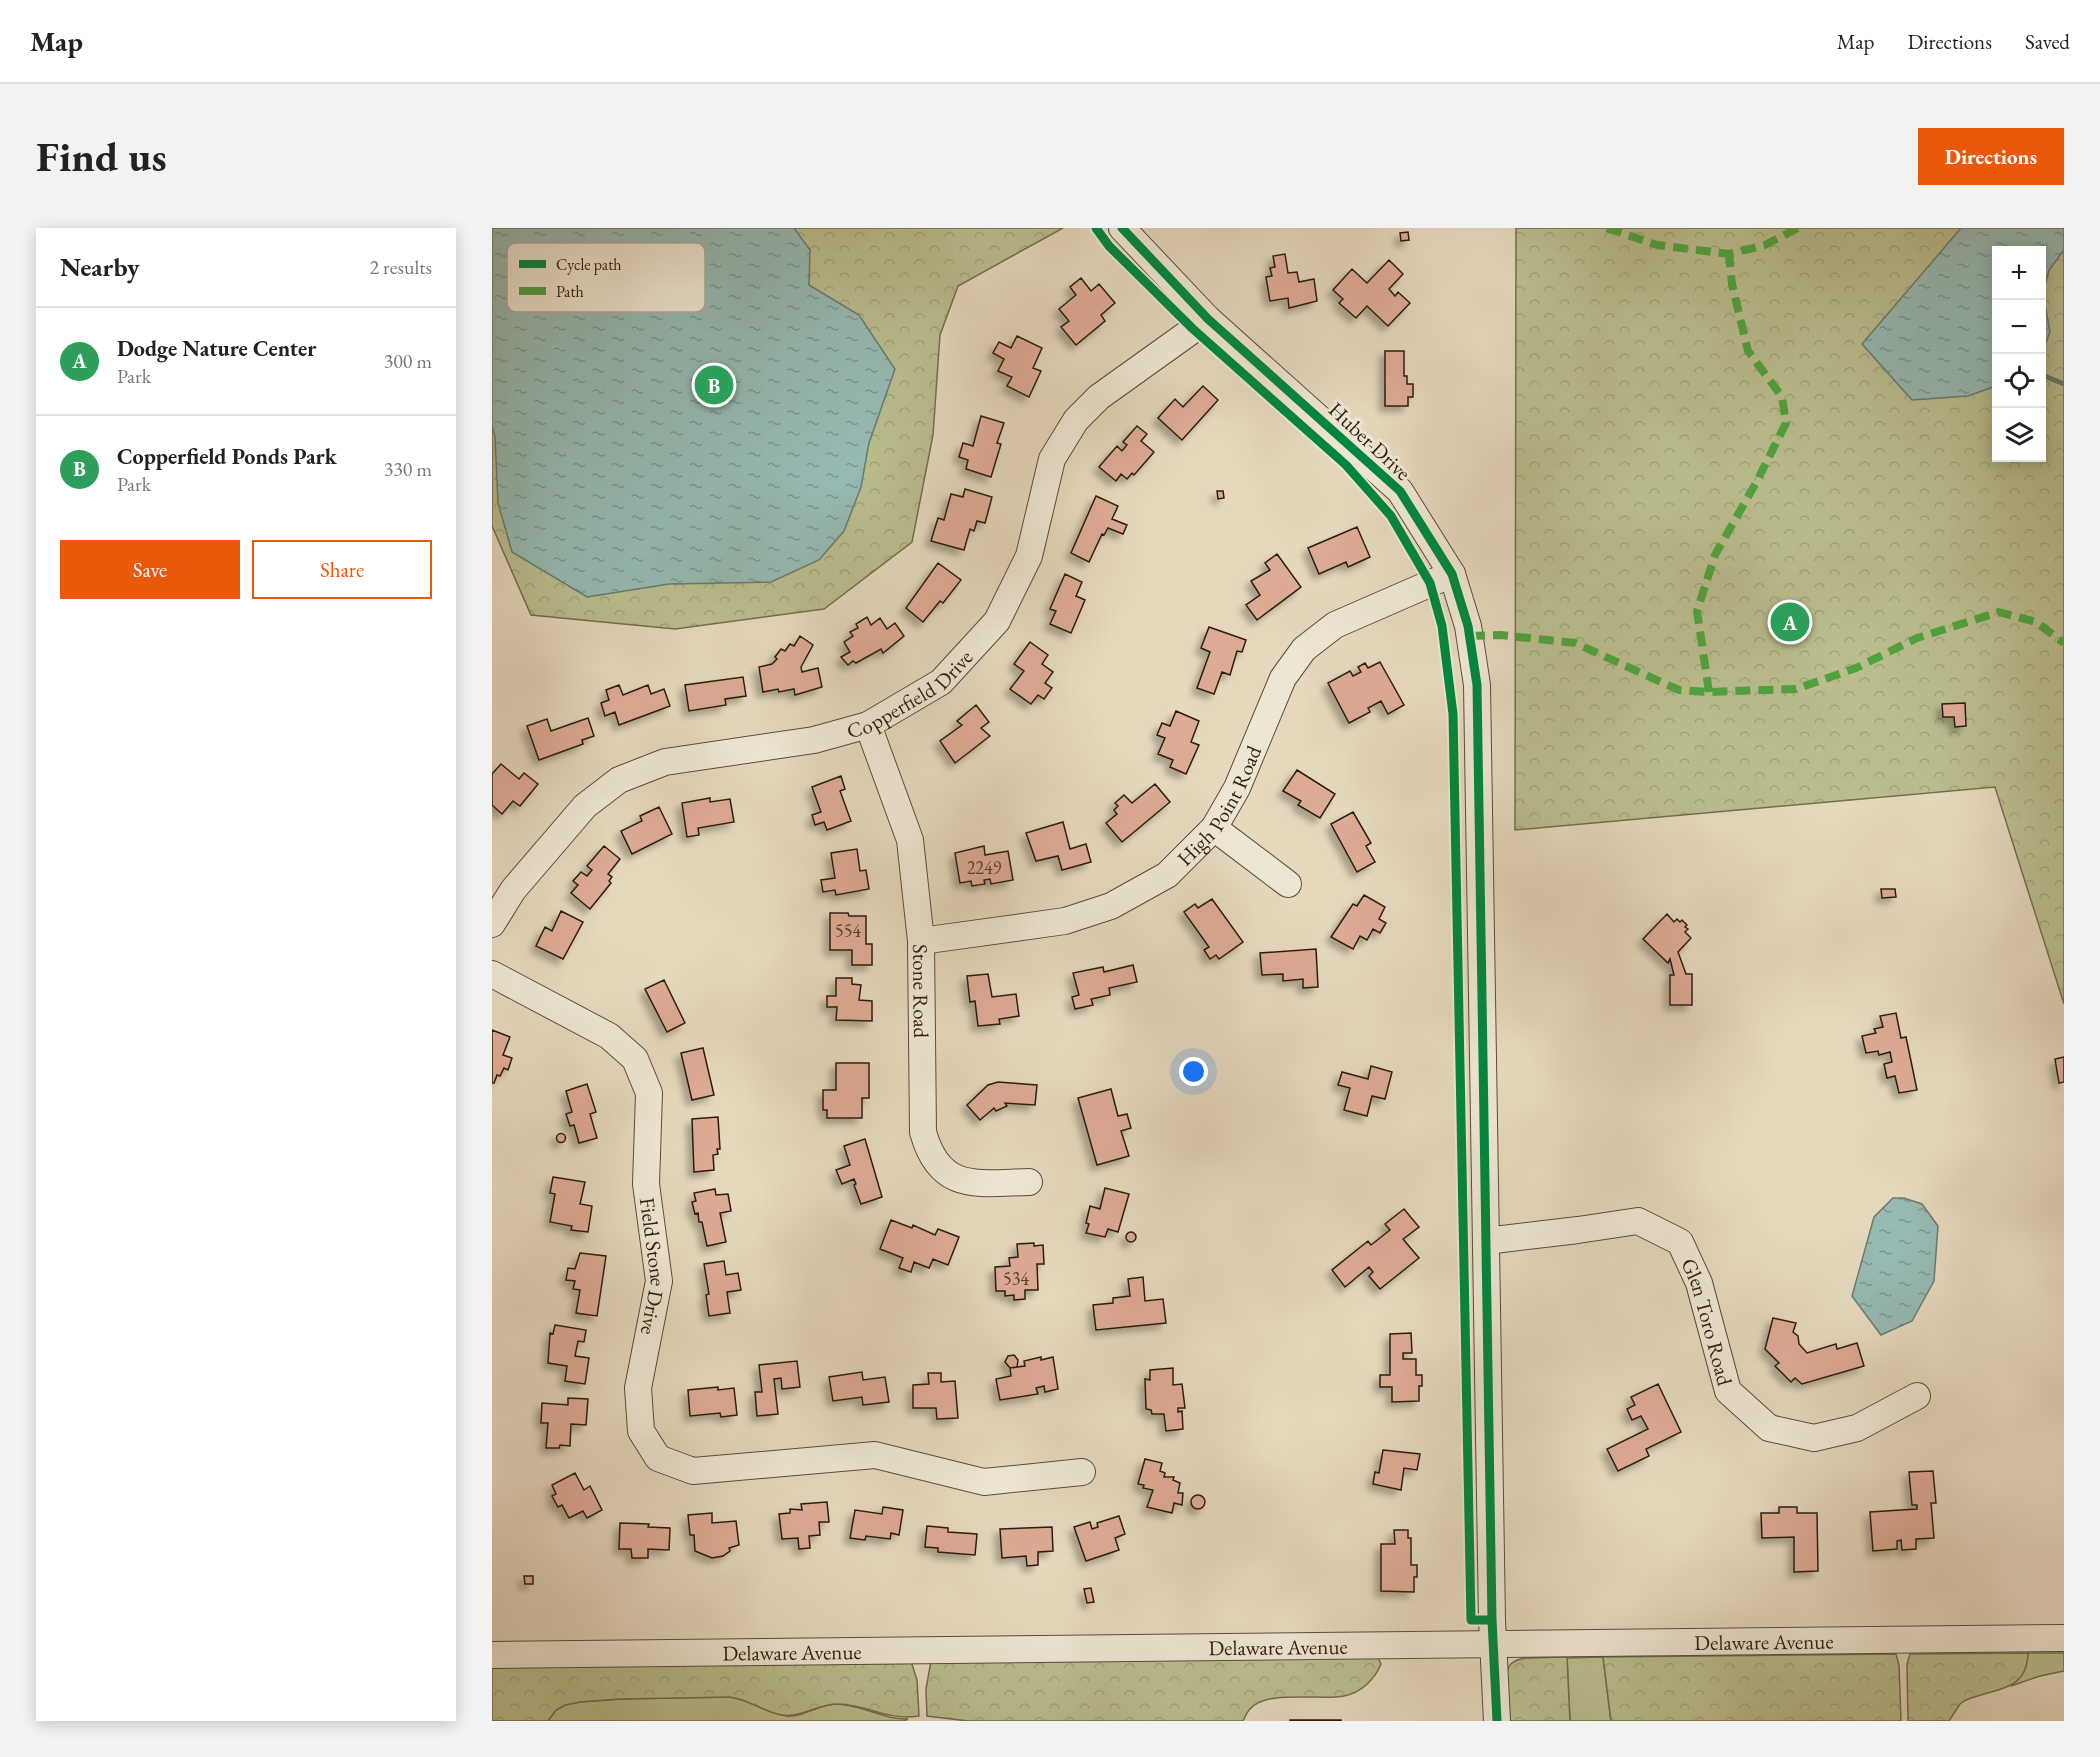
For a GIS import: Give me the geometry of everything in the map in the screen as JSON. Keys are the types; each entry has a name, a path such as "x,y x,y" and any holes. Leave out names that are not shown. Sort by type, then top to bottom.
{"street":[{"name":"Huber Drive","path":"1122,228 1208,319 1400,491 1452,574 1468,626 1477,686 1497,1721"},
{"name":"Copperfield Drive","path":"492,924 513,890 585,806 619,780 665,762 814,740 868,725 941,682 997,621 1029,556 1053,459 1076,420 1099,397 1208,319"},
{"name":"High Point Road","path":"921,941 1065,921 1111,906 1167,875 1214,828 1237,788 1283,678 1304,649 1335,625 1452,574"},
{"name":"Stone Road","path":"868,725 910,840 921,941 923,1132 929,1152 943,1171 964,1182 1029,1182"},
{"path":"1214,828 1288,884"},
{"name":"Field Stone Drive","path":"492,974 609,1035 635,1059 649,1093 646,1184 659,1281 638,1388 641,1431 658,1458 693,1471 875,1455 984,1482 1082,1472"},
{"name":"Glen Toro Road","path":"1486,1241 1638,1221 1680,1242 1699,1283 1728,1391 1769,1428 1814,1438 1857,1428 1917,1396"},
{"name":"Delaware Avenue","path":"492,1655 2064,1638"}],"green space":[{"path":"492,228 1063,228 958,286 940,335 933,435 912,542 824,609 675,629 531,615 492,526"},
{"path":"1516,228 2064,228 2064,1004 1995,787 1515,830"},
{"path":"2028,1653 2064,1653 2064,1671 2011,1686 2022,1671"},
{"path":"2028,1653 2022,1676 2007,1687 1966,1700 1960,1704 1949,1721 1908,1721 1907,1664 1910,1654"},
{"path":"1896,1654 1899,1665 1901,1721 1611,1721 1603,1657"},
{"path":"1378,1657 1381,1664 1375,1675 1367,1685 1356,1692 1334,1697 1269,1699 1250,1709 1243,1721 968,1721 927,1716 926,1689 931,1661"},
{"path":"1567,1657 1570,1721 1506,1721 1506,1682 1507,1671 1511,1664 1529,1658"},
{"path":"1603,1657 1611,1721 1570,1721 1567,1658"},
{"path":"911,1661 917,1680 919,1716 896,1716 837,1704 796,1715 782,1715 729,1697 580,1702 565,1705 556,1710 548,1721 492,1721 492,1667"},
{"path":"729,1697 744,1700 786,1716 799,1715 836,1704 854,1706 899,1719 908,1719 904,1721 548,1721 556,1710 565,1705 580,1702"}],"water":[{"path":"492,228 794,228 810,250 809,285 859,315 895,369 869,443 861,487 844,531 819,560 771,582 669,584 587,597 512,552 498,503 495,437 492,425"},
{"path":"1961,228 2064,228 2064,250 2049,270 2046,282 2046,246 1992,246 1992,387 1968,396 1912,400 1862,344"},
{"path":"2046,310 2050,332 2046,342"},
{"path":"1893,1198 1904,1198 1922,1204 1938,1226 1934,1281 1912,1321 1881,1335 1852,1296 1874,1217"}],"building":[{"path":"1408,232 1409,240 1401,241 1400,233"},
{"path":"1285,254 1288,273 1297,272 1299,282 1314,279 1317,301 1289,308 1288,298 1270,301 1266,277 1272,276 1270,268 1275,267 1273,256"},
{"path":"1389,260 1403,274 1389,289 1395,296 1398,292 1410,303 1388,326 1367,306 1356,318 1339,303 1343,299 1333,290 1352,269 1367,283"},
{"path":"1081,278 1091,291 1099,284 1115,303 1101,315 1105,321 1076,345 1061,327 1069,321 1059,309 1076,295 1070,287"},
{"path":"1017,336 1042,348 1033,368 1041,371 1029,397 1007,386 1012,377 998,371 1004,359 993,353 999,342 1011,348"},
{"path":"1385,351 1404,351 1404,376 1407,376 1407,384 1413,384 1413,397 1408,397 1408,406 1385,406"},
{"path":"1203,386 1218,400 1182,440 1158,418 1175,399 1183,407"},
{"path":"981,416 1004,423 997,443 1001,444 991,477 966,469 968,460 959,457 963,443 973,446"},
{"path":"1137,426 1147,434 1141,441 1154,452 1134,475 1132,473 1127,479 1121,474 1116,481 1099,467 1117,446 1122,451 1127,445 1123,442"},
{"path":"965,489 992,497 985,523 977,521 974,531 970,529 964,550 931,541 938,518 944,520 951,494 963,497"},
{"path":"1217,491 1223,491 1224,498 1218,499"},
{"path":"1096,496 1118,506 1112,519 1127,525 1123,534 1108,528 1104,535 1102,534 1089,562 1071,553"},
{"path":"1357,527 1370,557 1348,567 1346,562 1319,574 1308,548"},
{"path":"1277,554 1301,587 1257,620 1246,605 1260,595 1251,581 1270,570 1265,563"},
{"path":"938,563 961,580 943,603 940,601 923,622 906,608"},
{"path":"1065,574 1082,582 1076,596 1085,600 1071,633 1050,624 1056,611 1050,609"},
{"path":"867,617 871,625 880,618 887,629 895,623 904,636 883,653 881,649 848,665 841,657 850,652 844,642 853,636 850,632 858,628 856,624"},
{"path":"1209,627 1246,640 1242,652 1237,651 1230,675 1222,672 1214,694 1197,688 1210,652 1201,648"},
{"path":"800,636 813,645 801,667 802,672 818,668 822,687 795,695 794,689 763,692 759,667 772,664 781,649 785,651 790,644 794,646"},
{"path":"1030,642 1048,655 1042,664 1053,672 1045,683 1052,688 1044,699 1038,695 1031,704 1010,689 1024,671 1014,664"},
{"path":"1380,662 1404,705 1388,714 1381,701 1368,708 1370,712 1349,723 1328,683 1350,671 1353,676 1361,672 1358,667 1365,663 1368,668"},
{"path":"743,677 746,696 725,699 726,705 689,711 685,685"},
{"path":"619,685 623,695 648,685 651,694 664,689 670,706 619,725 615,712 605,716 601,703 609,700 606,690"},
{"path":"1965,703 1966,726 1955,727 1954,717 1943,717 1942,704"},
{"path":"976,705 989,722 981,728 990,736 955,763 940,741 962,725 957,721"},
{"path":"1176,711 1199,721 1191,742 1199,745 1186,774 1170,767 1173,760 1158,754 1165,738 1157,735 1162,723 1170,726"},
{"path":"588,718 594,736 582,740 583,744 539,760 527,726 547,719 551,731"},
{"path":"501,764 519,779 524,773 538,784 520,806 513,801 502,814 492,805 492,774"},
{"path":"1297,770 1335,794 1320,818 1298,805 1301,801 1283,791"},
{"path":"841,776 845,789 840,791 851,821 827,830 824,822 815,825 812,815 821,812 812,787"},
{"path":"1155,784 1170,802 1122,842 1106,823 1117,814 1114,810 1118,806 1115,803 1124,795 1132,803"},
{"path":"710,798 710,802 730,799 734,822 698,828 699,835 687,837 682,803"},
{"path":"659,807 672,834 632,854 621,831 642,821 640,816"},
{"path":"1353,812 1371,843 1366,846 1375,862 1357,872 1331,824"},
{"path":"1063,822 1070,849 1086,844 1091,862 1062,870 1058,856 1036,861 1026,833"},
{"path":"604,846 620,859 608,874 612,877 609,881 611,883 590,909 571,893 578,885 573,881 581,872 587,876 592,870 587,866"},
{"path":"984,846 985,855 1008,851 1013,880 991,884 990,879 984,880 985,884 972,886 971,881 960,883 955,853"},
{"path":"857,849 860,871 866,870 869,889 836,895 835,890 823,892 821,880 835,878 831,853"},
{"path":"1881,889 1895,889 1896,897 1882,898"},
{"path":"1364,895 1385,907 1379,919 1386,923 1380,933 1373,929 1367,940 1360,936 1353,949 1331,937 1353,904 1357,906"},
{"path":"1212,899 1243,942 1219,959 1216,955 1210,959 1204,950 1209,947 1184,912 1195,904 1198,908"},
{"path":"561,911 583,922 563,959 536,946 545,927 552,931"},
{"path":"830,913 866,916 866,944 872,944 872,965 852,965 852,950 830,950"},
{"path":"1667,914 1674,922 1677,919 1680,922 1682,920 1687,925 1685,927 1688,929 1685,932 1691,938 1678,952 1686,974 1692,974 1692,1005 1670,1005 1670,975 1674,975 1670,959 1668,963 1643,939"},
{"path":"1316,949 1318,987 1303,988 1303,979 1283,981 1283,974 1262,975 1260,953"},
{"path":"1133,965 1137,982 1109,988 1110,995 1091,999 1093,1005 1075,1009 1072,997 1079,995 1073,973 1103,967 1104,972"},
{"path":"988,974 992,997 1016,994 1019,1016 999,1019 1000,1024 978,1026 975,1001 970,1002 967,976"},
{"path":"836,978 852,978 852,984 861,985 859,1000 872,1001 872,1021 836,1020 837,1007 827,1007 827,996 836,996"},
{"path":"664,980 685,1023 667,1032 645,989"},
{"path":"1896,1013 1901,1038 1906,1037 1917,1090 1899,1093 1895,1076 1887,1078 1884,1064 1892,1062 1890,1052 1879,1055 1878,1051 1866,1053 1862,1036 1876,1033 1874,1029 1883,1027 1880,1016"},
{"path":"492,1030 510,1037 503,1055 512,1058 508,1070 504,1068 500,1076 497,1075 494,1083 492,1083"},
{"path":"703,1048 714,1095 692,1100 681,1053"},
{"path":"2064,1057 2064,1082 2059,1083 2055,1059"},
{"path":"836,1063 869,1063 869,1098 862,1098 862,1118 827,1118 827,1110 823,1110 823,1090 836,1090"},
{"path":"1371,1066 1392,1072 1385,1099 1372,1096 1367,1116 1344,1110 1350,1088 1338,1085 1342,1072 1368,1079"},
{"path":"998,1082 1037,1085 1035,1105 1005,1103 1007,1106 996,1111 994,1108 980,1120 967,1105 988,1085"},
{"path":"587,1084 596,1112 590,1114 597,1138 579,1143 574,1125 570,1126 566,1114 572,1112 566,1091"},
{"path":"1111,1089 1118,1116 1127,1114 1131,1128 1121,1131 1129,1156 1097,1165 1078,1098"},
{"path":"718,1117 720,1149 717,1149 718,1154 713,1155 714,1170 694,1172 692,1119"},
{"path":"561,1133 566,1138 561,1143 556,1138"},
{"path":"865,1139 882,1197 861,1204 854,1179 842,1184 836,1170 850,1165 844,1146"},
{"path":"553,1177 585,1182 580,1204 592,1206 588,1232 571,1230 572,1226 550,1222 555,1194 550,1193"},
{"path":"1105,1188 1129,1194 1118,1232 1108,1229 1105,1237 1086,1233 1089,1224 1086,1223 1090,1206 1100,1209"},
{"path":"715,1189 716,1195 728,1194 731,1211 720,1213 726,1242 707,1246 702,1222 699,1222 698,1213 695,1214 692,1202 696,1201 694,1193"},
{"path":"1404,1209 1419,1227 1403,1239 1419,1258 1380,1289 1369,1276 1373,1272 1369,1267 1345,1287 1332,1270 1368,1241 1371,1245 1390,1230 1385,1224"},
{"path":"891,1220 912,1228 913,1225 935,1235 938,1229 959,1237 948,1265 933,1259 929,1268 914,1262 911,1272 899,1268 903,1258 880,1249"},
{"path":"1131,1232 1135,1233 1135,1241 1131,1242 1127,1241 1126,1237 1127,1233"},
{"path":"1034,1243 1034,1246 1043,1245 1044,1264 1037,1264 1038,1290 1025,1290 1025,1299 1014,1300 1014,1295 1005,1296 1005,1291 996,1291 995,1267 1010,1266 1009,1258 1018,1257 1017,1244"},
{"path":"580,1253 606,1256 597,1316 576,1313 580,1290 573,1289 575,1281 566,1280 568,1268 575,1269"},
{"path":"724,1261 726,1275 738,1273 741,1290 727,1292 730,1313 709,1316 706,1295 709,1294 704,1264"},
{"path":"1143,1277 1145,1301 1163,1299 1166,1323 1096,1330 1093,1305 1113,1303 1113,1298 1130,1296 1128,1279"},
{"path":"1773,1318 1796,1323 1793,1332 1798,1336 1799,1344 1807,1353 1836,1344 1837,1349 1857,1343 1864,1366 1802,1384 1795,1378 1791,1382 1775,1366 1779,1363 1765,1349"},
{"path":"555,1325 586,1330 584,1342 578,1341 575,1356 589,1358 585,1384 565,1381 567,1366 548,1363 550,1333 553,1334"},
{"path":"1411,1333 1412,1353 1403,1353 1403,1359 1416,1359 1416,1375 1422,1375 1419,1401 1392,1402 1392,1387 1380,1387 1380,1375 1390,1375 1390,1334"},
{"path":"1014,1355 1018,1360 1017,1367 1010,1368 1005,1362 1008,1356"},
{"path":"1041,1357 1041,1360 1053,1357 1058,1389 1045,1392 1044,1386 1036,1388 1038,1394 1000,1400 996,1379 1011,1376 1010,1368 1025,1366 1024,1361"},
{"path":"797,1361 800,1387 782,1389 781,1378 774,1379 778,1414 757,1416 755,1392 762,1392 759,1365"},
{"path":"1173,1368 1173,1385 1182,1384 1185,1408 1178,1408 1178,1412 1182,1411 1183,1429 1166,1431 1164,1414 1152,1414 1151,1410 1146,1409 1145,1379 1150,1380 1150,1370"},
{"path":"862,1372 863,1380 885,1377 889,1402 863,1405 862,1397 833,1401 829,1377"},
{"path":"928,1373 941,1373 941,1382 955,1381 958,1418 937,1419 936,1408 913,1408 913,1385 929,1384"},
{"path":"1658,1384 1681,1432 1646,1449 1649,1456 1618,1471 1607,1449 1648,1429 1641,1416 1632,1420 1627,1409 1635,1405 1631,1397"},
{"path":"718,1387 718,1390 734,1388 737,1415 721,1417 720,1413 690,1416 688,1390"},
{"path":"568,1398 588,1399 586,1425 571,1424 570,1446 560,1445 559,1448 546,1448 548,1423 541,1423 542,1403 568,1405"},
{"path":"1383,1450 1420,1454 1417,1470 1404,1468 1401,1490 1373,1484 1375,1472 1379,1473"},
{"path":"1145,1459 1162,1463 1160,1471 1165,1473 1164,1477 1174,1477 1173,1480 1180,1483 1178,1493 1183,1493 1182,1505 1174,1503 1172,1513 1147,1507 1153,1490 1143,1488 1144,1485 1138,1484"},
{"path":"1933,1471 1936,1503 1931,1503 1934,1538 1916,1539 1916,1549 1902,1550 1901,1540 1897,1541 1897,1549 1873,1551 1870,1512 1917,1509 1917,1505 1912,1505 1909,1472"},
{"path":"575,1473 584,1490 590,1486 602,1510 587,1518 583,1511 569,1518 562,1505 558,1507 552,1496 556,1494 552,1485"},
{"path":"1198,1495 1203,1497 1205,1502 1203,1507 1198,1509 1193,1507 1191,1502 1193,1497"},
{"path":"827,1502 829,1522 819,1522 820,1535 809,1536 810,1548 799,1549 798,1538 782,1539 779,1514 790,1513 790,1509 802,1510 801,1504"},
{"path":"883,1507 903,1510 899,1535 891,1533 890,1539 866,1536 865,1540 850,1538 855,1510 882,1514"},
{"path":"1779,1507 1797,1507 1797,1513 1817,1513 1818,1571 1794,1572 1794,1537 1762,1538 1761,1513 1779,1513"},
{"path":"712,1513 712,1523 736,1521 739,1545 729,1548 730,1551 723,1556 712,1558 695,1551 694,1535 690,1535 688,1515"},
{"path":"1119,1516 1125,1534 1115,1538 1119,1550 1086,1561 1074,1527 1090,1522 1092,1529 1098,1527 1097,1523"},
{"path":"620,1523 649,1524 648,1527 670,1528 669,1550 648,1549 648,1558 632,1558 631,1549 619,1549"},
{"path":"927,1526 948,1528 948,1532 977,1534 975,1555 938,1552 938,1548 925,1547"},
{"path":"1052,1527 1053,1551 1038,1552 1038,1565 1027,1566 1026,1556 1002,1558 1000,1529"},
{"path":"1394,1530 1408,1530 1408,1538 1411,1538 1411,1565 1417,1565 1414,1592 1381,1591 1381,1544 1395,1544"},
{"path":"524,1576 533,1576 533,1584 525,1584"},
{"path":"1091,1588 1094,1602 1087,1603 1084,1589"},
{"path":"1341,1720 1341,1721 1290,1721"}],"waterway":[{"path":"2046,377 2064,384"}],"marked path":[{"path":"1607,228 1657,245 1729,254 1765,245 1798,228"},
{"path":"1709,692 1697,611 1715,555 1757,481 1786,423 1782,397 1748,351 1732,284 1729,254"},
{"path":"1470,636 1500,635 1575,643 1679,690 1709,692 1796,689 1856,668 1917,638 1999,612 2036,622 2064,643"}],"cycle path":[{"path":"1096,228 1109,246 1193,329 1346,465 1391,516 1430,583 1442,626 1453,714 1471,1620 1492,1620"},
{"path":"1122,228 1208,319 1400,491 1452,574 1468,626 1477,685 1492,1620 1497,1721"}],"place":[{"name":"Copperfield Ponds Park","path":"714,385"},
{"name":"Dodge Nature Center","path":"1790,622"}]}
